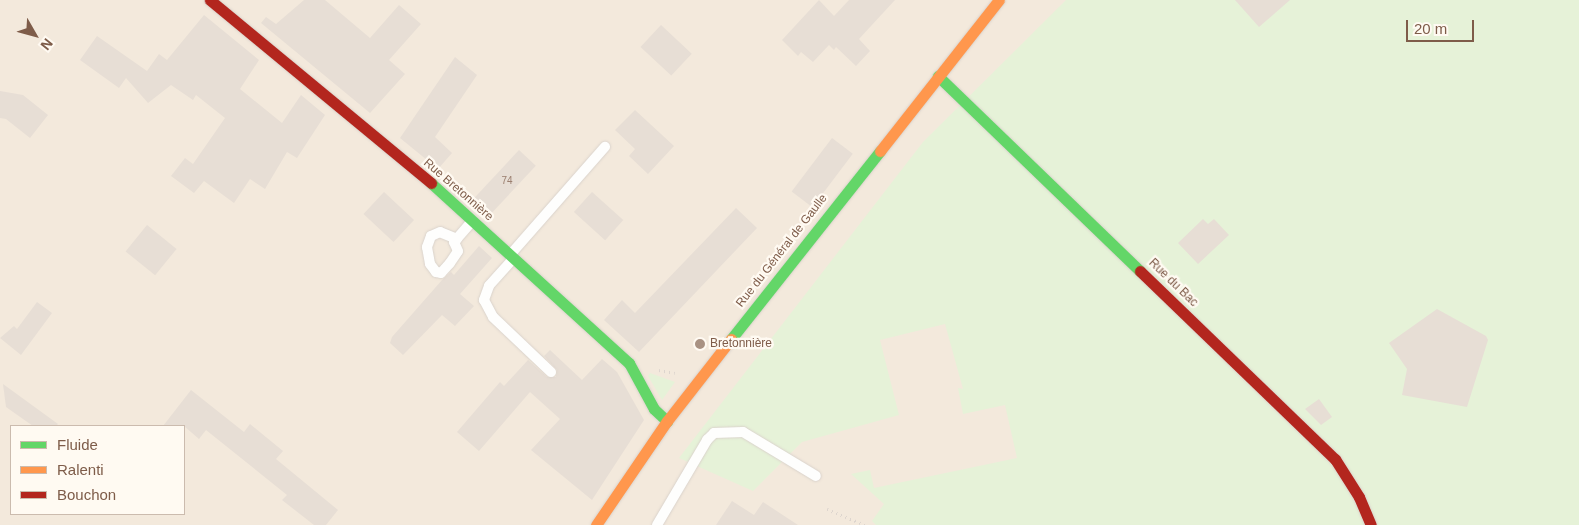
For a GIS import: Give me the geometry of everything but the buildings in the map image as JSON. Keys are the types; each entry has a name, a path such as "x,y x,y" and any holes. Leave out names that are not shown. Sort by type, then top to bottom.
{"street":[{"name":"Rue Bretonnière","path":"210,0 472,221 629,363 654,409 667,421"},
{"name":"Rue du Général de Gaulle","path":"596,525 667,421 999,0"},
{"name":"Rue du Bac","path":"938,76 1335,458 1359,497 1371,525"}],"lane":[{"path":"551,372 493,317 484,300 489,286 512,256 605,146"},
{"path":"457,239 472,221"},
{"path":"657,525 707,440 714,433 743,432 816,476"}],"path":[{"path":"827,509 865,525"}],"shaded area":[{"path":"0,0 1465,0 1430,525 0,525"}],"green space":[{"path":"1066,0 1579,0 1579,525 876,525 872,521 884,504 851,474 870,470 874,488 1017,458 1005,405 963,414 958,388 963,389 945,324 880,340 899,415 802,442 753,491 679,458 923,142"},
{"path":"650,373 675,382 662,400 648,376"}],"traffic: fast":[{"path":"938,76 1140,271"},
{"path":"731,339 880,151"},
{"path":"431,183 629,363 654,409 667,421"}],"traffic: slow":[{"path":"880,151 999,0"},
{"path":"596,525 667,421 731,339"}],"traffic: jam":[{"path":"210,0 431,183"},
{"path":"1140,271 1335,459 1359,497 1371,525"}],"place":[{"name":"Bretonnière","path":"700,344"}]}
